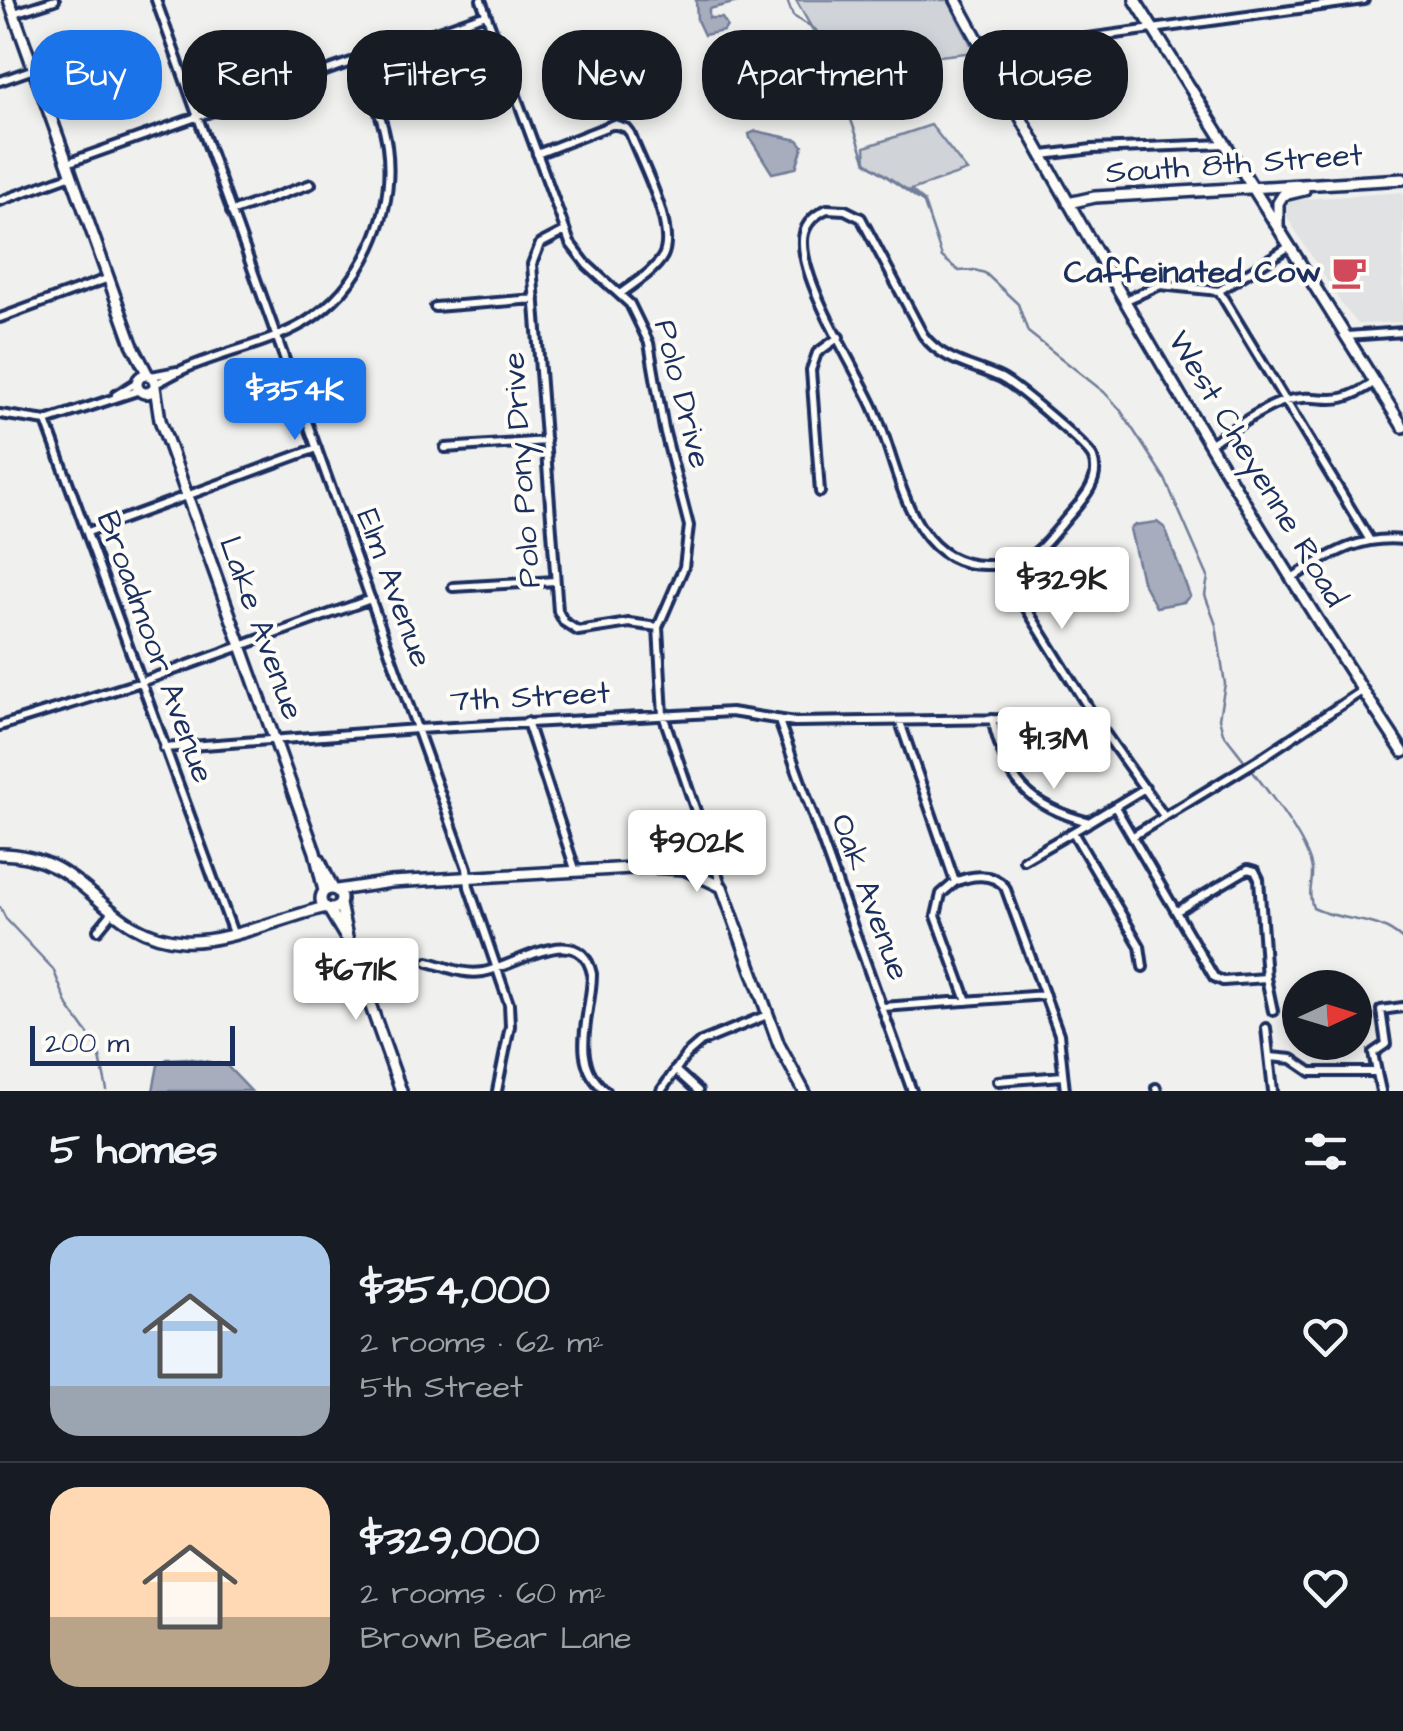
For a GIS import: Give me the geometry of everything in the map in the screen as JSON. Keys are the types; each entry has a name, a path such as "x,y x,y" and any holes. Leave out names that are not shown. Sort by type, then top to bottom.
{"main road":[{"name":"Lake Avenue","path":"10,0 30,58"},
{"name":"West Cheyenne Road","path":"956,0 972,30"},
{"path":"1135,0 1403,428"},
{"name":"Lake Avenue","path":"52,120 400,1091"},
{"name":"West Cheyenne Road","path":"1020,120 1210,442 1403,752"},
{"name":"South 8th Street","path":"1068,203 1403,178"},
{"path":"1278,228 1278,203 1283,195 1316,190 1324,184"},
{"path":"3,854 42,860 70,874 137,930 165,938 200,941 327,908"},
{"path":"294,914 333,895 391,882 575,869 684,869 722,887 767,1015 804,1091"},
{"name":"Lake Avenue","path":"333,895 327,908 348,942"}],"street":[{"path":"14,13 54,0"},
{"name":"Elm Avenue","path":"156,0 182,72"},
{"name":"Polo Drive","path":"481,0 565,231 587,266 620,294 636,314 648,343 664,429 689,526 684,568 658,627 664,715 722,887"},
{"path":"1128,32 1364,0"},
{"path":"440,30 486,14"},
{"path":"0,82 30,71"},
{"path":"68,163 187,120"},
{"name":"Elm Avenue","path":"199,120 418,729 498,969 510,1016 497,1091"},
{"path":"0,414 46,421 276,336 314,316 336,297 368,253 381,221 388,173 387,143 379,120"},
{"path":"537,154 614,124 630,133 664,220 667,238 665,252 658,262 620,294"},
{"path":"1039,155 1226,144"},
{"path":"0,201 72,175"},
{"path":"232,212 312,184"},
{"path":"827,209 861,218 929,343 948,358 1010,383 1090,454 1095,474 1087,494 1038,552 1017,564 959,562 929,542 913,513 874,409 839,337 804,253 804,231 812,218 827,209"},
{"name":"Polo Pony Drive","path":"565,231 546,239 533,256 558,611 572,628 592,631 629,623 658,627"},
{"path":"1126,300 1160,285 1219,291 1290,246"},
{"path":"0,318 109,278"},
{"path":"1219,291 1369,539"},
{"path":"435,307 535,300"},
{"path":"1347,336 1403,332"},
{"path":"820,492 811,370 817,353 827,342 839,337"},
{"path":"1210,442 1284,401 1340,400 1375,382"},
{"name":"Broadmoor Avenue","path":"46,421 233,933"},
{"path":"445,448 546,441"},
{"path":"88,532 316,448"},
{"path":"1292,576 1350,544 1369,539 1403,540"},
{"path":"1000,565 1094,718 1164,816"},
{"path":"453,587 555,581"},
{"path":"0,726 140,682 371,599"},
{"path":"1133,836 1362,690"},
{"name":"7th Street","path":"164,748 731,712 779,721 1094,718"},
{"path":"992,720 1004,760 1034,799 1056,814 1088,822"},
{"name":"Oak Avenue","path":"779,721 912,1091"},
{"path":"527,722 575,869"},
{"path":"900,722 955,882"},
{"path":"1024,860 1074,834 1146,788"},
{"path":"1115,807 1214,977 1224,981 1266,978"},
{"path":"1074,834 1140,946 1144,968"},
{"path":"1177,912 1248,869 1255,871 1273,1011"},
{"path":"966,1000 936,916 941,894 955,882 972,876 984,877 1005,886 1059,1034 1065,1091"},
{"path":"98,930 112,913"},
{"path":"428,962 464,973 498,969 554,946 570,948 585,956 592,982 584,1059 593,1079 606,1091"},
{"path":"883,1007 1045,995"},
{"path":"1380,1091 1373,1054 1386,1044 1381,1010 1403,1008"},
{"path":"661,1091 701,1042 767,1015"},
{"path":"1266,1028 1273,1091"},
{"path":"1270,1056 1292,1059 1321,1074 1377,1072"},
{"path":"675,1070 698,1091"},
{"path":"998,1081 1064,1076"}],"shaded area":[{"path":"796,0 948,0 964,30 963,53 943,56 943,30 813,30"},
{"path":"931,125 967,171 911,190 925,202 866,162 865,147"},
{"path":"1403,192 1403,322 1358,324 1285,214 1285,204 1291,200"}],"water":[{"path":"696,0 742,0 709,9 709,18 722,18 727,26 725,30 702,31"},
{"path":"756,131 798,140 803,146 796,168 772,173 750,138 749,134"},
{"path":"1157,522 1165,528 1190,596 1184,602 1156,607 1142,581 1130,529"},
{"path":"187,1058 226,1065 251,1091 153,1091 158,1065 167,1059"}],"waterway":[{"path":"787,0 793,16 815,29 830,50 847,87 850,117 866,162 924,203 942,257 959,271 985,273 1018,304 1028,332 1104,392 1119,408 1165,479 1208,577 1205,595 1216,625 1225,684 1219,718 1223,733 1300,839 1312,870 1313,908 1371,923 1403,940"},
{"path":"0,907 6,919 53,969 68,1006 98,1048 107,1090"}],"place":[{"name":"Caffeinated Cow","path":"1349,272"}]}
